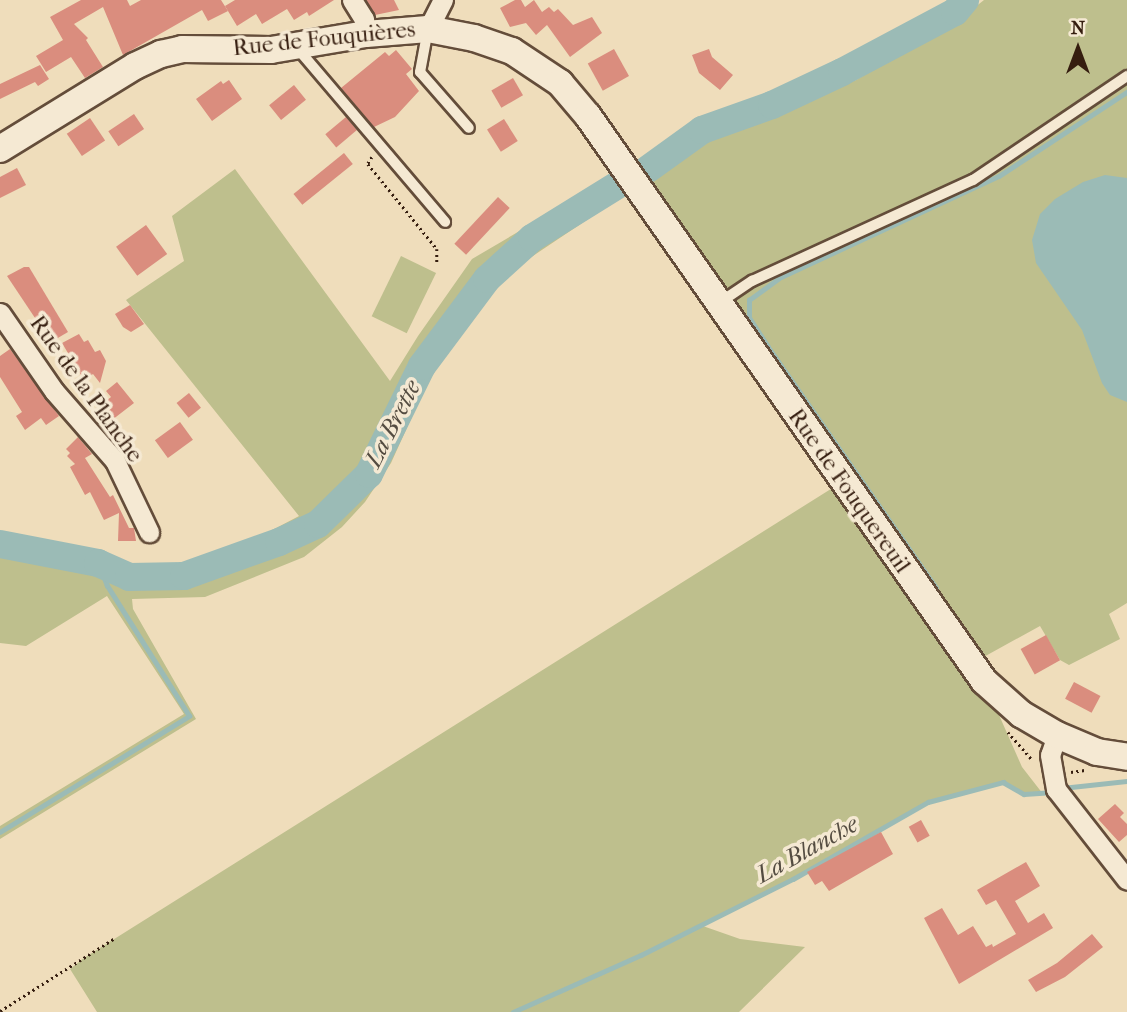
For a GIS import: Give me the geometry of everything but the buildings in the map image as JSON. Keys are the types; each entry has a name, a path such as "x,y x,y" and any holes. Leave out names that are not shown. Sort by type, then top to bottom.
{"street":[{"path":"352,0 364,19 366,34"},
{"path":"428,29 443,0"},
{"name":"Rue de Fouquières","path":"0,149 135,66 182,48 240,51 295,46 366,34 428,29 498,44 535,65 560,83 589,116 622,164"},
{"name":"Rue de Fouquereuil","path":"622,164 970,664 1021,714 1058,735 1097,752 1127,757"},
{"name":"Rue de la Planche","path":"0,313 54,390 114,461 149,532"},
{"path":"1058,735 1050,755 1057,790 1127,880"}],"lane":[{"path":"428,29 420,72 469,128"},
{"path":"295,46 445,222"},
{"path":"718,303 752,281 973,180 1127,76"}],"path":[{"path":"379,144 368,164 428,235 437,250 437,265"},
{"path":"0,1011 115,938"}],"green space":[{"path":"984,0 1127,0 1127,603 1109,614 1120,639 1069,665 1060,660 1040,626 971,664 984,681 1022,767 1043,794 1024,794 1003,782 928,802 800,876 700,925 740,939 805,947 739,1012 97,1012 70,969 84,958 842,482 640,190 720,134 856,80 964,16"},
{"path":"235,169 390,381 472,259 610,178 621,197 497,280 434,368 391,463 365,502 342,527 304,557 205,597 132,599 133,609 196,719 0,839 0,826 184,714 107,596 26,646 0,643 0,537 120,564 163,568 200,559 261,536 299,516 126,300 184,261 172,216"},
{"path":"401,256 436,273 407,333 372,316"}],"water":[{"path":"1105,175 1127,178 1127,402 1110,395 1102,383 1082,330 1036,263 1032,240 1040,214 1055,199 1083,182"}],"waterway":[{"path":"648,169 702,130 772,105 842,72 955,12 965,0"},
{"path":"936,588 749,318 749,300 781,277 999,176 1127,92"},
{"name":"La Brette","path":"0,544 98,563 129,577 184,576 279,542 318,524 369,474 422,366 487,279 532,238 616,186"},
{"path":"0,832 189,716 107,586 98,563"},
{"name":"La Blanche","path":"1062,788 1127,781"},
{"name":"La Blanche","path":"513,1012 641,955 793,879 928,802 1003,782 1024,794 1050,792"}]}
